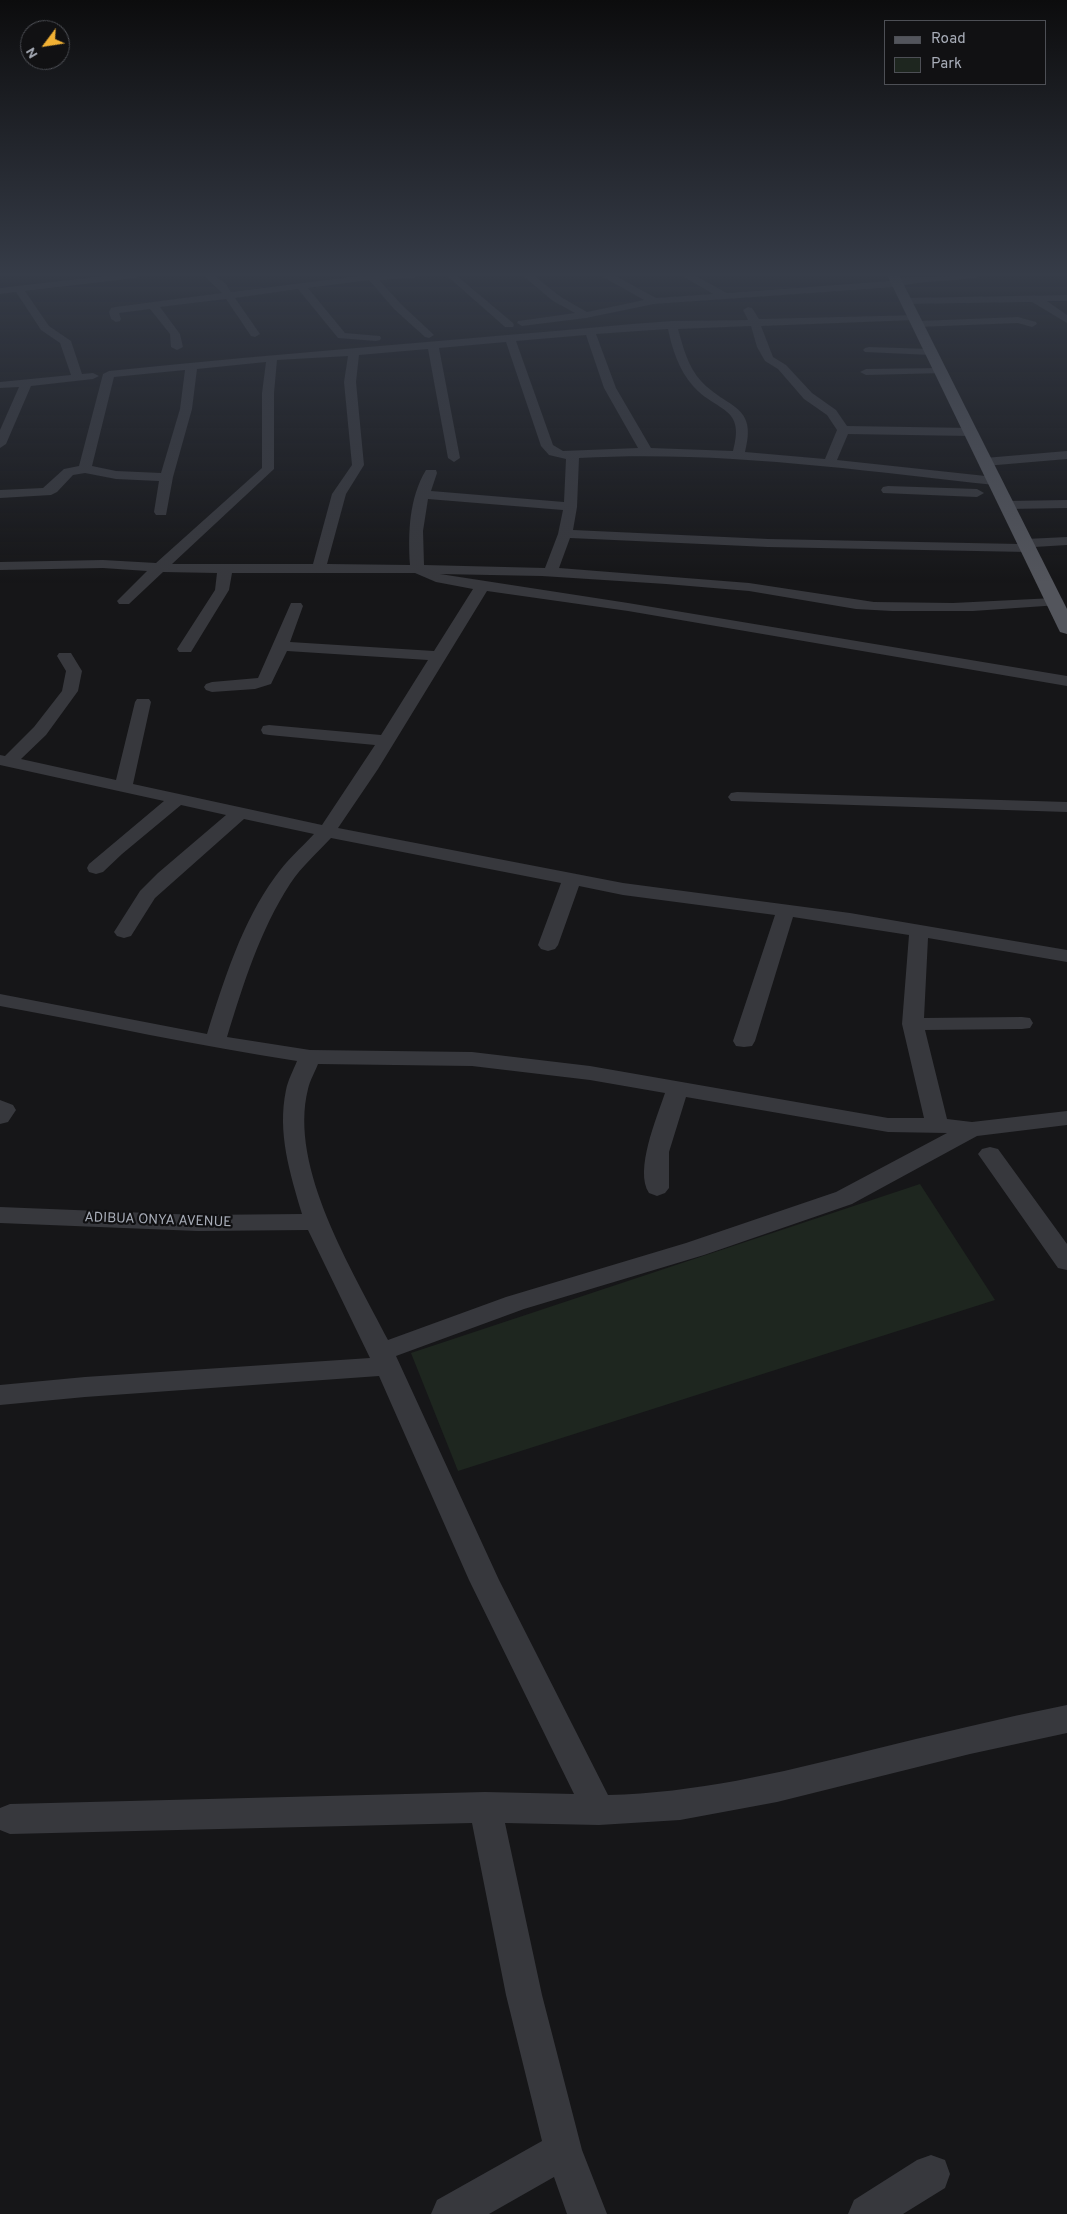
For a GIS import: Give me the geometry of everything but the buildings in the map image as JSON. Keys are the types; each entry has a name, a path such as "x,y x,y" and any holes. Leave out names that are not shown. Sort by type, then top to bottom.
{"main road":[{"path":"944,378 1067,628"}],"street":[{"path":"0,385 75,378"},
{"path":"85,469 89,444 105,395 107,378"},
{"path":"161,512 166,477 178,441 191,378"},
{"path":"124,601 229,503 268,470 270,378"},
{"path":"319,569 339,494 358,465 350,378"},
{"path":"440,378 454,458"},
{"path":"524,378 547,446 553,452 562,455 646,450 738,455 829,463 1067,504"},
{"path":"606,378 646,450"},
{"path":"694,378 710,396 727,406 741,420 744,430 738,455"},
{"path":"791,378 808,396 834,413 843,430"},
{"path":"0,444 26,383"},
{"path":"843,430 970,432"},
{"path":"829,463 843,430"},
{"path":"551,572 565,534 570,507 573,454"},
{"path":"985,462 1067,455"},
{"path":"0,494 46,492 52,489 69,472 85,469 116,475 166,477"},
{"path":"417,569 414,526 422,494 431,473"},
{"path":"888,490 1002,493"},
{"path":"422,494 570,507"},
{"path":"565,534 768,543 1027,546 1067,541"},
{"path":"0,566 103,564 161,568 417,569 551,572 753,587 830,601 890,607 948,607 1054,602"},
{"path":"185,648 222,590 225,568"},
{"path":"417,569 441,579 628,607 1067,681"},
{"path":"215,1042 234,982 261,916 284,879 326,832 386,741 482,586"},
{"path":"212,687 255,684 265,681 296,606"},
{"path":"281,646 437,656"},
{"path":"4,761 40,731 70,691 74,671 65,656"},
{"path":"123,787 143,702"},
{"path":"269,730 386,741"},
{"path":"4,761 326,832 623,889 786,910 919,930 1067,956"},
{"path":"737,797 1067,807"},
{"path":"96,868 115,850 177,800"},
{"path":"124,932 148,896 165,877 240,813"},
{"path":"548,945 572,879"},
{"path":"744,1041 786,910"},
{"path":"919,930 913,1024 937,1125"},
{"path":"0,1000 85,1015 215,1042 310,1057 472,1059 590,1073 824,1116 888,1124 937,1125 972,1130 1067,1118"},
{"path":"913,1024 1022,1023"},
{"path":"310,1057 297,1088 293,1118 297,1159 316,1222 385,1359 484,1580 599,1810"},
{"path":"657,1188 657,1152 678,1088"},
{"path":"0,1107 5,1110 0,1118"},
{"path":"0,1395 385,1359 515,1303 695,1249 844,1198 972,1130"},
{"path":"990,1154 1067,1262"},
{"name":"ADIBUA ONYA AVENUE","path":"0,1215 206,1223 262,1224 316,1222"},
{"path":"10,1819 486,1807 599,1810 677,1806 765,1791 1018,1728 1067,1719"},
{"path":"486,1807 524,1995 564,2150 587,2214"},
{"path":"451,2214 564,2150"},
{"path":"868,2214 931,2174"}],"green space":[{"path":"920,1184 995,1300 458,1471 411,1353"}]}
